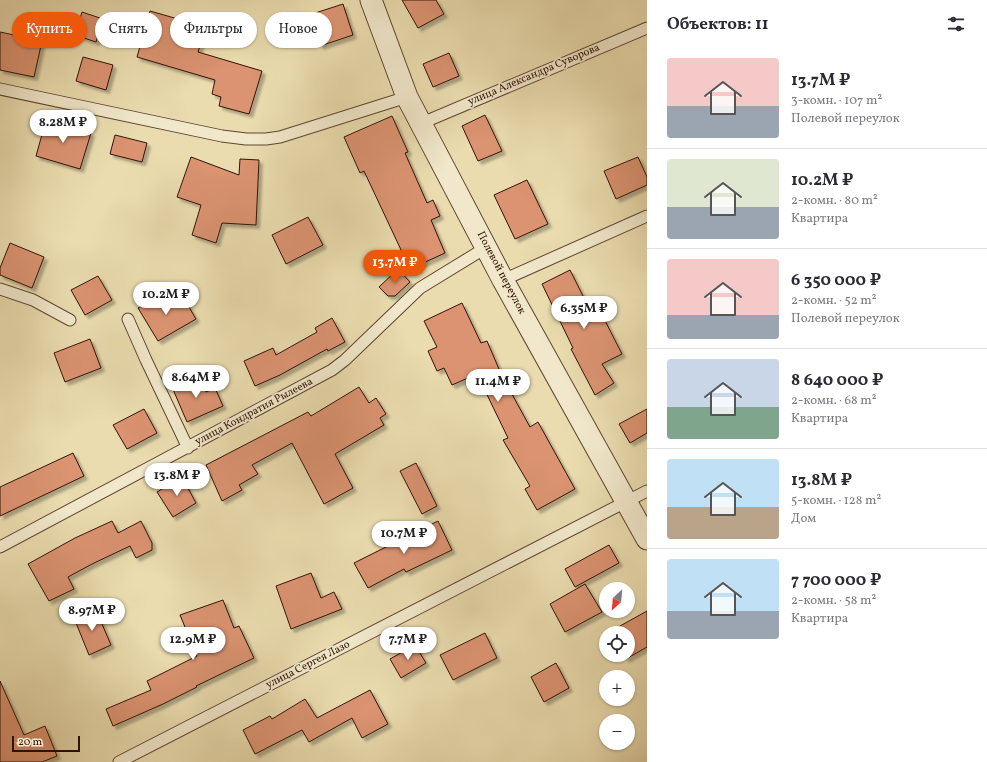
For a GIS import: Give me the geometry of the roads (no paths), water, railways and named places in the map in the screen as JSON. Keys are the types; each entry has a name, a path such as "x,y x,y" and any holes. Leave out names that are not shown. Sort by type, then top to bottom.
{"street":[{"name":"Полевой переулок","path":"371,0 407,97 504,280 647,539"}],"lane":[{"name":"улица Александра Суворова","path":"422,123 647,28"},
{"path":"0,89 222,136 253,139 280,137 407,97"},
{"path":"504,280 647,216"},
{"name":"улица Кондратия Рылеева","path":"0,547 332,370 345,360 420,288 487,247"},
{"path":"0,289 33,300 70,320"},
{"path":"128,319 188,448"},
{"name":"улица Сергея Лазо","path":"119,762 647,491"}]}
